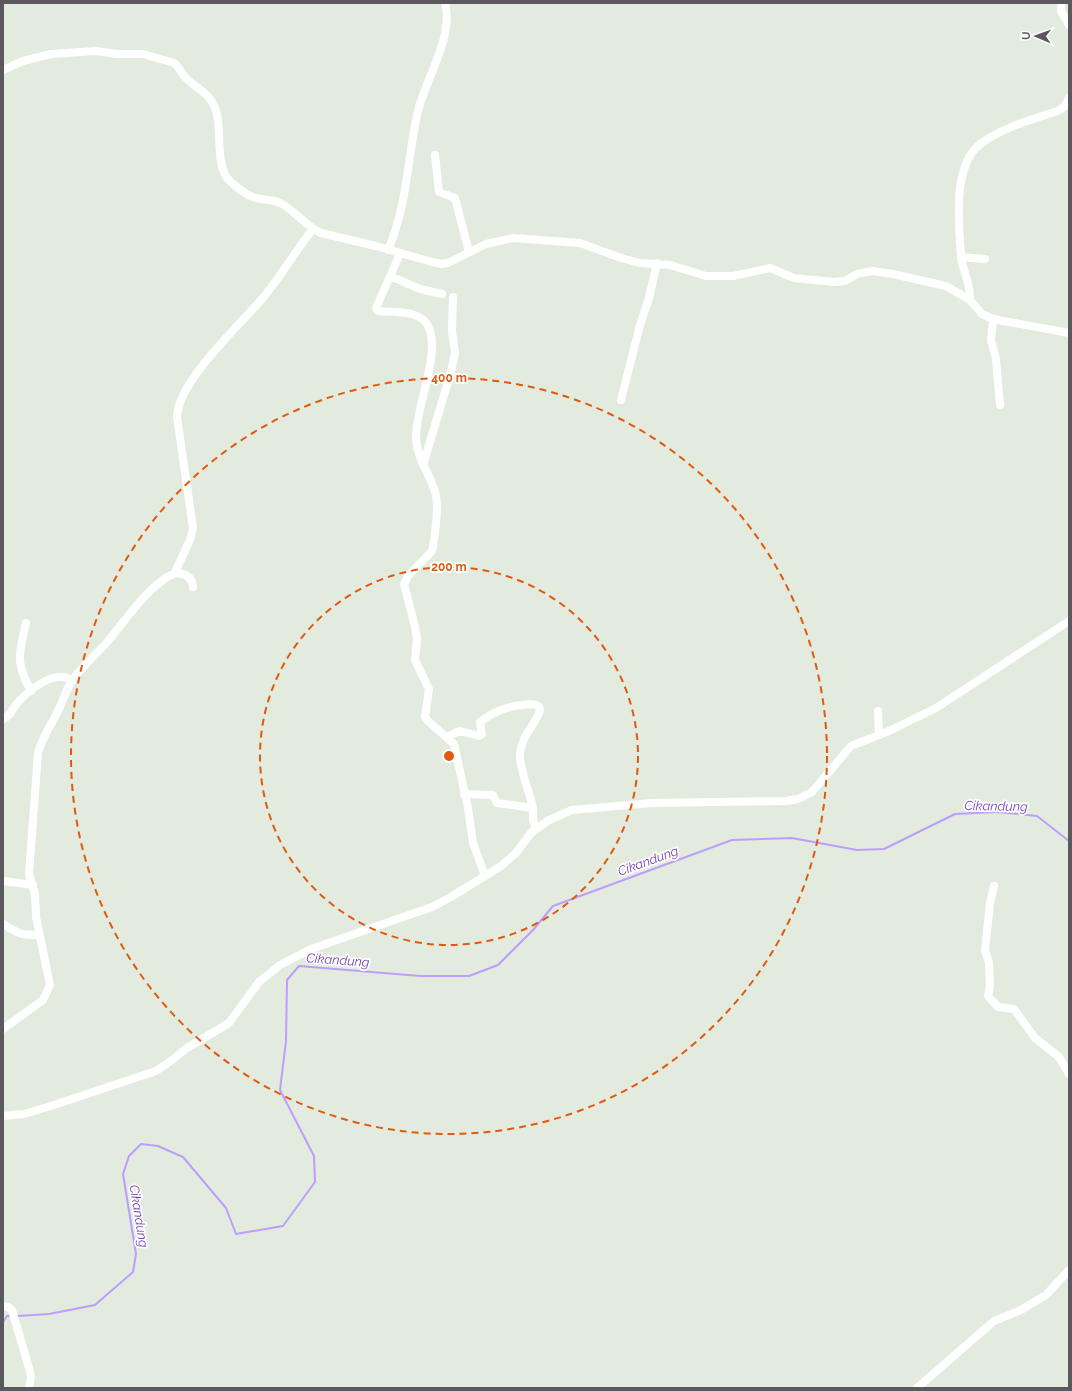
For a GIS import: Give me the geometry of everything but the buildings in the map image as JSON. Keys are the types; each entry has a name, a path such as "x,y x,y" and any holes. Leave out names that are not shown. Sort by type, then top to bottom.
{"street":[{"path":"388,250 398,228 406,195 418,111 447,25 447,10 445,3"},
{"path":"1060,3 1061,12 1069,24"},
{"path":"3,70 23,62 51,54 96,51 117,54 143,54 174,63 178,66 184,76 210,98 218,112 218,150 225,175 231,182 247,195 281,203 313,229 321,233 400,254 441,264 448,263 486,244 503,239 544,240 580,243 628,260 640,263 656,263 712,276 733,276 770,268 794,278 823,282 845,281 857,274 872,271 893,274 946,286 970,300 982,314 993,319 1035,328 1069,333"},
{"path":"970,300 968,280 964,273 961,257 959,226 960,192 964,168 976,148 1010,127 1058,111 1065,106 1069,98"},
{"path":"435,155 439,192 455,198 468,252"},
{"path":"174,574 190,540 193,528 177,417 179,403 185,390 224,340 266,294 313,229"},
{"path":"400,254 376,310 408,313 419,317 426,323 431,336 431,352 416,438 419,456 436,496 434,541 431,552 408,576 404,584 417,640 415,660 429,688 425,717 454,744 474,843 485,876"},
{"path":"961,257 985,259"},
{"path":"621,400 640,325 649,298 656,263"},
{"path":"390,276 420,289 442,294"},
{"path":"423,465 455,354 452,331 453,297"},
{"path":"993,319 991,340 996,359 1000,405"},
{"path":"3,1029 43,1000 50,985 39,935 33,885 29,866 38,753 42,737 51,724 72,681 148,594 163,579 174,574 188,575 192,581 193,587"},
{"path":"3,1116 24,1114 51,1106 156,1070 187,1048 229,1023 259,982 280,965 324,944 432,907 485,876 507,861 536,829 566,812 586,808 651,803 786,801 798,799 812,792 851,746 879,735 936,708 1069,621"},
{"path":"26,623 19,656 19,665 31,691"},
{"path":"3,719 10,716 15,705 42,682 55,677 64,676 72,681"},
{"path":"446,737 460,731 479,736 482,734 479,724 486,717 515,705 537,704 540,711 538,717 525,738 520,754 533,808 533,820 536,829"},
{"path":"878,711 879,735"},
{"path":"464,794 487,793 493,795 497,803 533,808"},
{"path":"3,881 33,885"},
{"path":"994,886 990,903 985,950 989,963 990,986 988,996 998,1007 1014,1009 1036,1038 1060,1057 1069,1074"},
{"path":"3,924 14,932 22,935 39,935"},
{"path":"918,1388 994,1321 1021,1310 1046,1295 1069,1270"},
{"path":"3,1306 12,1310 15,1325 30,1368 31,1377 29,1388"}],"waterway":[{"name":"Cikandung","path":"17,1316 49,1314 95,1305 133,1272 136,1254 123,1174 129,1156 141,1144 158,1146 183,1157 226,1208 236,1234 283,1226 315,1182 314,1156 280,1090 286,1041 287,980 299,966 420,976 469,976 498,965 533,930 553,906 732,840 792,838 857,850 884,849 955,814 998,812 1037,816 1069,841"},
{"name":"Cikandung","path":"3,1322 7,1316 12,1316"}]}
